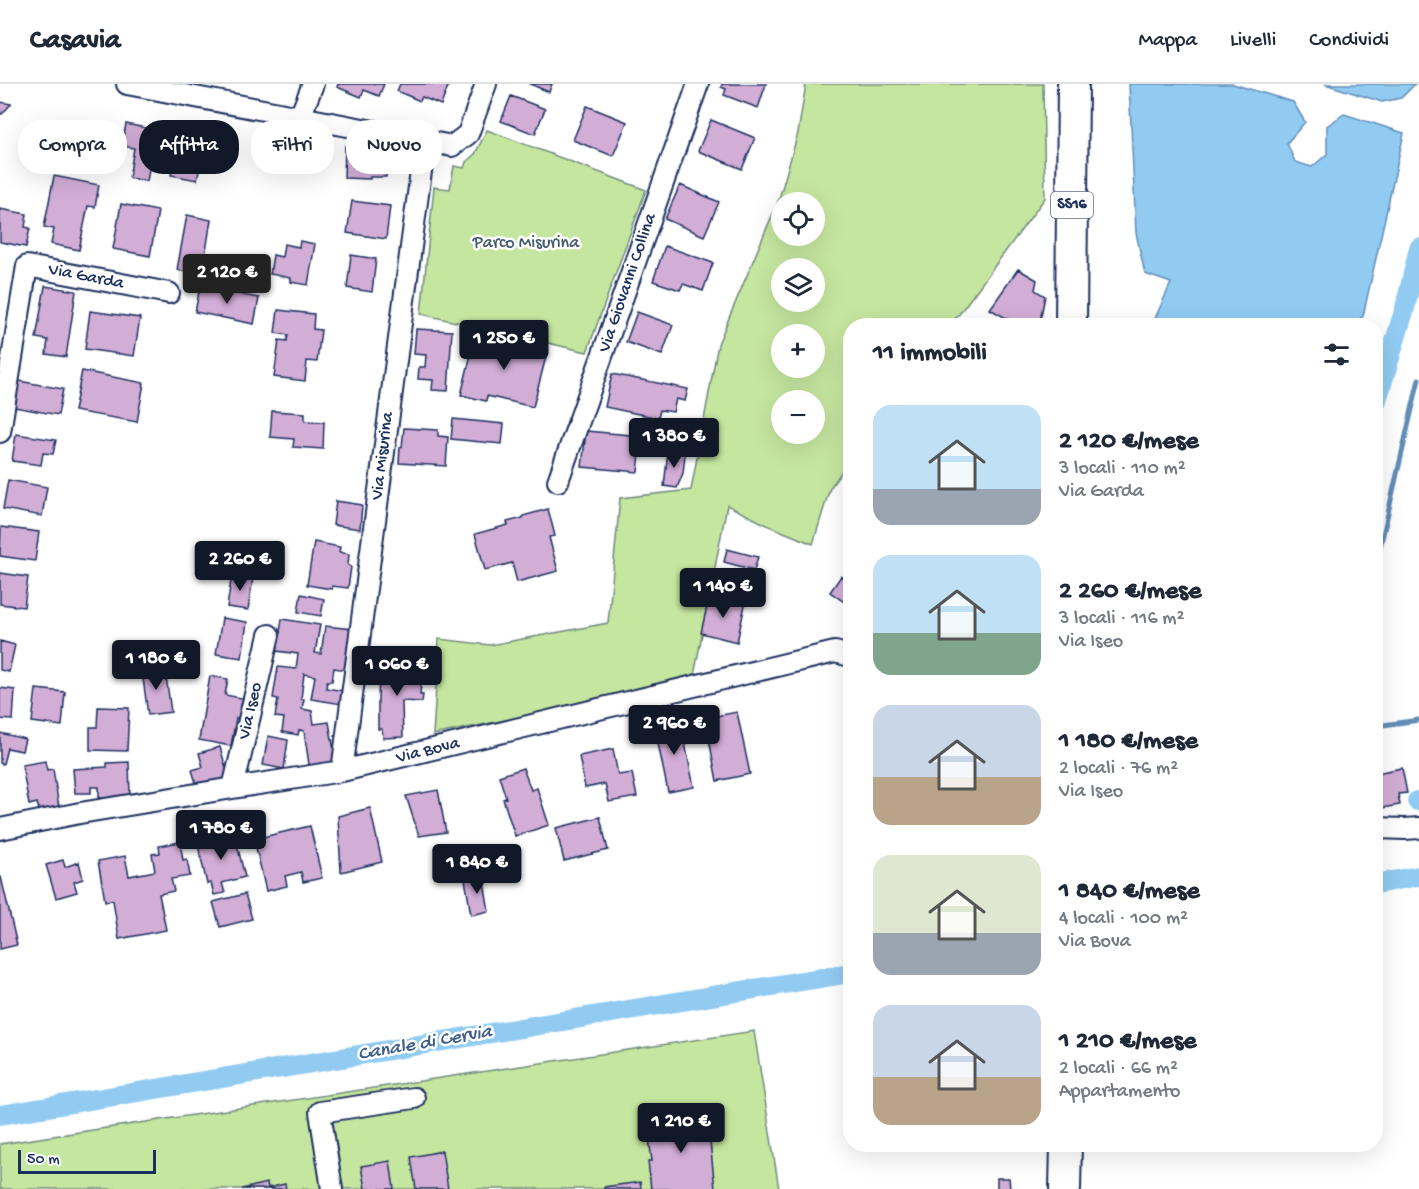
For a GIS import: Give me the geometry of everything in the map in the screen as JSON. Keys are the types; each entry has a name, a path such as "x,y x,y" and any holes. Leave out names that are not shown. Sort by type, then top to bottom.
{"main road":[{"name":"SS16","path":"1071,318 1073,84"},
{"path":"1065,1189 1066,1152"}],"street":[{"path":"127,84 346,126"},
{"path":"300,117 313,84"},
{"path":"442,144 452,146 468,134 486,84"},
{"name":"Via Giovanni Collina","path":"558,482 698,84"},
{"name":"Via Misurina","path":"342,771 421,174"},
{"name":"Via Garda","path":"0,432 27,266 169,293"},
{"name":"Via Iseo","path":"233,788 269,635"},
{"name":"Via Bova","path":"0,829 80,813 342,771 835,652 843,654"},
{"path":"1383,828 1419,828"},
{"path":"332,1189 320,1112 414,1098"}],"green space":[{"path":"806,84 1043,84 1045,198 956,318 843,318 843,470 830,488 813,544 727,505 693,681 433,735 439,639 490,645 608,623 620,498 691,490 718,344 771,218 771,246 825,246 825,192 781,192 798,133"},
{"name":"Parco Misurina","path":"487,130 646,190 587,352 421,314 434,187 450,189 454,166 464,168 466,162 475,154"},
{"path":"754,1031 779,1189 0,1189 0,1144"}],"water":[{"path":"1129,84 1233,84 1293,102 1305,122 1287,143 1295,162 1312,167 1327,154 1327,126 1344,114 1404,133 1361,318 1155,318 1171,283 1145,274 1136,233"},
{"path":"1325,84 1415,84 1401,98 1382,102"}],"building":[{"path":"338,84 384,84 379,96 364,90 361,97 337,87"},
{"path":"400,84 449,84 441,105 422,97 420,101 397,91"},
{"path":"530,84 552,84 549,92"},
{"path":"722,84 766,84 758,108 724,95 726,89 721,87"},
{"path":"511,96 545,109 535,134 501,121"},
{"path":"0,102 11,104 2,114 0,113"},
{"path":"587,106 627,122 613,156 573,140"},
{"path":"711,120 755,138 742,169 698,151"},
{"path":"127,124 139,127 139,174 148,174 147,181 129,178 134,148 127,147"},
{"path":"345,146 346,174 386,174 386,177 370,177 370,179 344,178"},
{"path":"171,174 198,174 197,180"},
{"path":"54,176 99,185 95,207 88,206 79,250 51,244 54,229 44,227"},
{"path":"680,185 719,202 704,236 665,219"},
{"path":"352,201 390,206 386,239 347,233"},
{"path":"121,204 158,211 150,256 113,249"},
{"path":"0,209 27,214 25,227 30,228 26,247 0,242"},
{"path":"187,215 211,220 202,275 177,270"},
{"path":"300,241 315,244 308,285 291,282 291,278 270,274 273,255 282,257 284,244 299,247"},
{"path":"665,246 713,263 703,291 683,284 680,290 653,281"},
{"path":"351,255 376,259 372,292 347,288"},
{"path":"1018,269 1037,280 1035,290 1045,296 1041,318 1006,318 990,309"},
{"path":"45,286 76,291 66,357 46,354 48,340 36,338"},
{"path":"200,287 259,298 254,324 195,312"},
{"path":"278,310 314,314 313,329 321,330 317,362 307,361 305,381 274,377 279,340 287,341 288,335 275,333"},
{"path":"90,311 140,318 134,356 85,349"},
{"path":"637,312 673,325 662,355 626,342"},
{"path":"416,329 452,331 448,391 432,390 433,380 418,379 419,367 425,367 426,355 414,354"},
{"path":"477,330 502,337 500,343 524,349 525,343 548,349 533,407 487,396 486,401 461,395"},
{"path":"82,371 144,383 137,422 74,411"},
{"path":"612,374 688,389 685,401 676,399 673,412 660,410 658,418 605,407"},
{"path":"19,381 63,389 58,415 14,407"},
{"path":"272,411 305,413 305,421 324,422 323,449 293,447 294,439 270,437"},
{"path":"453,419 504,424 502,444 451,439"},
{"path":"404,428 438,430 438,436 448,437 446,466 399,463"},
{"path":"586,431 642,436 638,472 582,467"},
{"path":"16,434 56,440 53,454 43,453 41,465 12,461"},
{"path":"668,451 685,454 683,473 677,488 664,486"},
{"path":"8,480 47,487 42,516 3,509"},
{"path":"336,501 362,505 360,529 333,525"},
{"path":"548,509 555,536 549,537 558,571 517,582 512,563 485,570 475,534 508,525 507,522"},
{"path":"1,527 39,532 35,561 0,556"},
{"path":"314,542 340,547 339,552 349,554 348,565 351,567 348,588 332,586 332,589 307,585"},
{"path":"727,549 758,557 754,570 724,562"},
{"path":"0,573 28,577 24,607 0,604"},
{"path":"232,574 253,578 248,610 227,607"},
{"path":"841,576 843,578 843,601 830,592"},
{"path":"301,594 324,599 321,616 298,612"},
{"path":"709,597 745,605 737,642 701,633"},
{"path":"222,618 247,622 242,658 216,654"},
{"path":"282,619 320,625 315,653 321,654 325,626 353,629 346,670 334,668 332,681 327,681 326,688 350,692 348,705 311,699 315,676 304,674 301,699 304,699 302,709 312,711 314,724 329,722 337,767 310,771 304,731 299,730 298,735 282,732 284,718 275,717 278,699 273,698 278,667 296,669 298,654 277,651"},
{"path":"0,641 15,645 9,672 0,670"},
{"path":"387,665 422,667 420,695 423,695 422,702 402,701 403,737 383,738 382,729 378,729 379,674 386,675"},
{"path":"165,668 171,712 148,715 142,671"},
{"path":"210,676 228,679 225,695 247,699 244,719 236,718 231,746 199,740"},
{"path":"0,688 15,690 13,720 0,719"},
{"path":"36,689 65,692 62,726 32,722"},
{"path":"98,707 129,708 127,751 90,750 90,727 97,727"},
{"path":"737,712 750,774 717,781 705,718"},
{"path":"680,719 694,787 668,792 654,724"},
{"path":"0,733 25,739 22,751 7,748 3,764 0,763"},
{"path":"268,736 288,740 284,769 263,765"},
{"path":"220,747 230,782 199,792 192,770 203,767 199,753"},
{"path":"613,749 618,775 632,773 637,797 609,802 605,784 585,788 579,756"},
{"path":"45,761 47,770 53,769 59,807 39,810 37,803 29,805 22,765"},
{"path":"129,762 130,797 99,798 99,787 91,787 91,793 75,793 73,769 107,767 107,763"},
{"path":"523,768 531,790 537,788 549,825 515,836 503,799 506,798 499,776"},
{"path":"1402,768 1407,793 1398,794 1400,805 1383,808 1383,772"},
{"path":"438,790 446,832 419,836 406,796"},
{"path":"370,808 382,862 341,872 338,816"},
{"path":"600,817 608,850 564,861 556,828"},
{"path":"310,826 322,878 303,882 301,872 285,876 287,886 266,891 254,839"},
{"path":"234,832 245,877 222,883 225,893 214,895 211,883 207,884 197,841"},
{"path":"180,842 183,860 187,859 190,876 171,879 174,891 159,894 166,930 119,939 113,900 105,901 98,861 125,856 129,876 155,871 152,854 160,853 159,846"},
{"path":"63,860 65,867 79,862 83,879 74,882 77,892 56,898 46,865"},
{"path":"483,876 489,911 471,915 465,879"},
{"path":"0,877 17,945 0,949"},
{"path":"245,894 252,919 220,927 213,902"},
{"path":"707,1113 715,1189 651,1189 648,1161 652,1161 648,1131 656,1130 655,1119"},
{"path":"442,1151 448,1189 416,1189 411,1157"},
{"path":"390,1161 394,1189 365,1189 361,1166"},
{"path":"997,1178 1009,1178 1010,1189 997,1189"},
{"path":"640,1182 641,1189 604,1189 604,1187"},
{"path":"267,1183 268,1188 285,1184 286,1189 242,1189"}],"waterway":[{"path":"1383,380 1405,308 1419,248"},
{"path":"1383,535 1419,379"},
{"path":"1383,725 1419,720"},
{"name":"Canale di Cervia","path":"1383,883 1419,876"},
{"name":"Canale di Cervia","path":"0,1115 843,974"}]}
